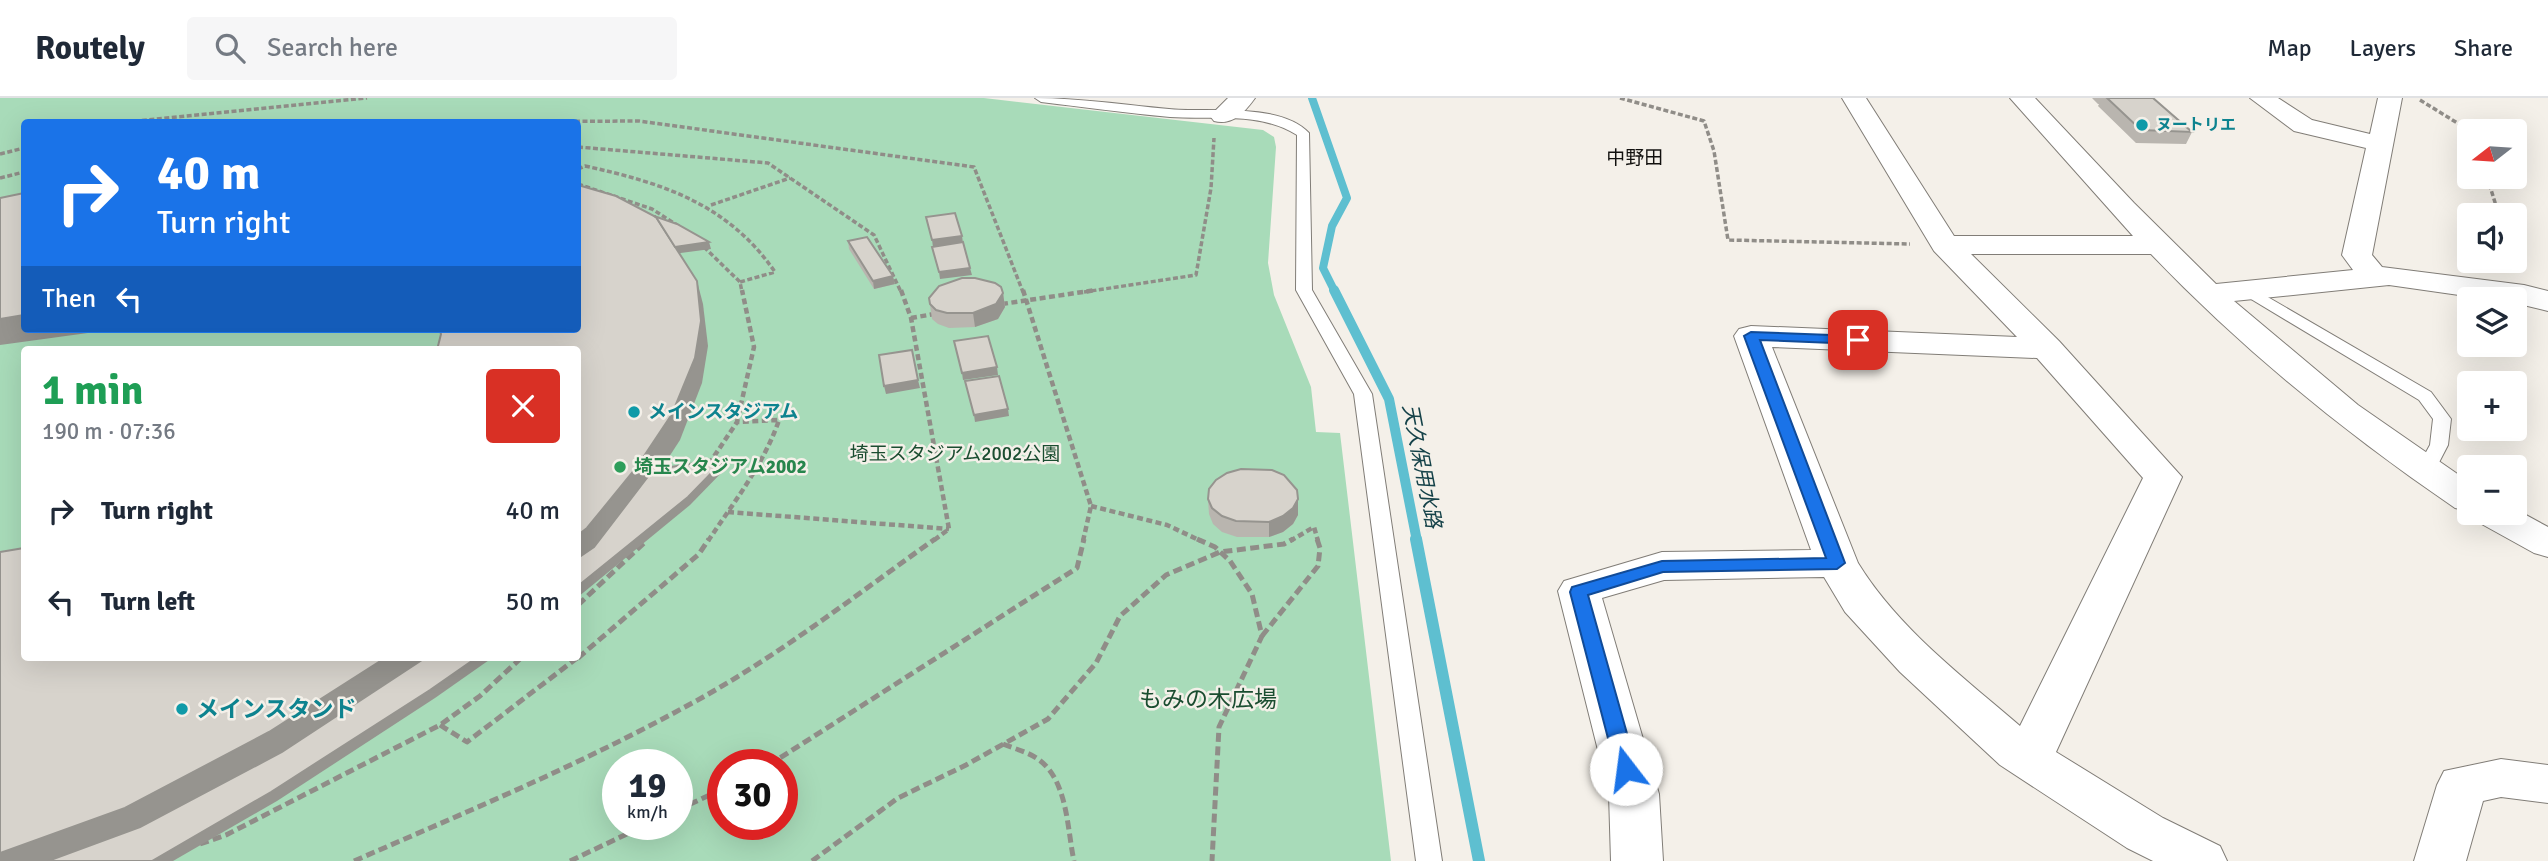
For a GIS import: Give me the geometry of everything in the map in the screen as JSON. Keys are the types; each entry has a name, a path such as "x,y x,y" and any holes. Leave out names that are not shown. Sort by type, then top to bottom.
{"street":[{"path":"1223,116 1243,98"},
{"path":"1854,98 1945,245 2047,348 2163,477 2028,759"},
{"path":"2022,98 2160,245 2287,366 2357,424 2457,492"},
{"path":"2262,98 2303,126 2381,144"},
{"path":"2373,277 2357,255 2390,98"},
{"path":"1945,245 2160,245"},
{"path":"2209,294 2389,276 2524,295 2548,301"},
{"path":"2047,348 1751,336 1837,563 1860,602 1916,661 2028,759 2145,833 2201,861"},
{"path":"2514,525 2548,544"},
{"path":"1637,861 1633,794 1579,592 1662,566 1837,563"},
{"path":"2440,861 2462,785 2501,778 2548,785"}],"lane":[{"path":"1041,98 1283,122 1303,133 1304,290 1363,394 1429,861"},
{"path":"2247,290 2425,396 2442,419 2439,445 2425,472"}],"path":[{"path":"157,119 367,98"},
{"path":"1620,98 1704,121 1714,150 1728,240 1945,245"},
{"path":"2416,98 2457,123"},
{"path":"1001,305 1196,275 1211,188 1215,131 1223,116"},
{"path":"581,121 639,121 974,167 1027,301 1091,506 1077,568 794,749"},
{"path":"581,147 768,163 874,235 898,283 911,318 949,530"},
{"path":"0,154 21,149"},
{"path":"581,168 585,166 638,178 710,206 767,257 775,272 740,282"},
{"path":"0,178 21,173"},
{"path":"710,206 790,178"},
{"path":"581,185 629,200 678,221 740,282 754,347 737,422 708,466"},
{"path":"911,318 937,314"},
{"path":"581,655 699,554 773,438 779,420 737,422"},
{"path":"1091,506 1167,525 1220,552 1251,594 1262,636"},
{"path":"727,512 949,530"},
{"path":"812,861 898,798 1048,719 1096,663 1120,616 1166,575 1220,552 1284,544 1314,527 1320,548 1318,566 1262,636 1219,727 1212,861"},
{"path":"354,861 498,798 684,708 802,634 949,530"},
{"path":"581,602 648,538"},
{"path":"188,848 226,835 440,725 480,696 518,661"},
{"path":"440,725 467,742 573,661"},
{"path":"1003,744 1042,761 1060,787 1066,832 1074,861"},
{"path":"570,861 614,840"}],"green space":[{"name":"埼玉スタジアム2002公園","path":"0,98 984,98 1263,130 1274,137 1276,147 1268,263 1274,295 1311,387 1316,432 1340,433 1391,861 0,861"}],"building":[{"path":"2107,98 2153,98 2192,132 2141,130"},
{"name":"メインスタジアム","path":"581,186 616,196 656,217 697,281 701,321 695,358 672,414 636,468 581,533 581,346 438,346 441,334 581,333"},
{"path":"21,194 21,316 0,319 0,198"},
{"path":"955,213 962,236 932,240 926,217"},
{"path":"654,216 677,224 709,242 675,247"},
{"path":"867,237 893,276 873,281 848,241"},
{"path":"963,242 970,268 939,272 932,247"},
{"path":"962,278 995,283 1001,287 1003,293 996,304 973,313 947,313 936,310 930,304 929,298 939,286"},
{"path":"988,336 997,367 962,373 954,341"},
{"path":"912,350 918,380 884,386 879,355"},
{"path":"999,376 1008,409 974,415 965,381"},
{"path":"726,458 688,497 581,584 581,556 594,547 653,470"},
{"path":"1241,469 1272,470 1284,475 1297,490 1298,499 1293,508 1269,522 1236,521 1222,516 1212,508 1208,499 1209,489 1227,473"},
{"name":"メインスタンド","path":"21,548 21,661 380,661 269,732 125,808 0,853 0,552"},
{"path":"420,661 472,661 271,792 152,861 48,861 140,827 282,752"}],"waterway":[{"name":"天久保用水路","path":"1312,98 1347,198 1332,226 1323,268 1334,290"},
{"name":"天久保用水路","path":"1334,290 1389,399 1417,541"},
{"name":"天久保用水路","path":"1416,539 1479,861"}],"place":[{"name":"ヌートリエ","path":"2142,125"},
{"name":"メインスタジアム","path":"634,412"},
{"name":"埼玉スタジアム2002","path":"620,467"},
{"name":"メインスタンド","path":"182,709"}],"district":[{"name":"中野田","path":"1635,158"}],"route":[{"path":"1626,769 1579,592 1662,566 1837,563 1751,336 1858,340"}],"park label":[{"name":"もみの木広場","path":"1208,699"}]}
